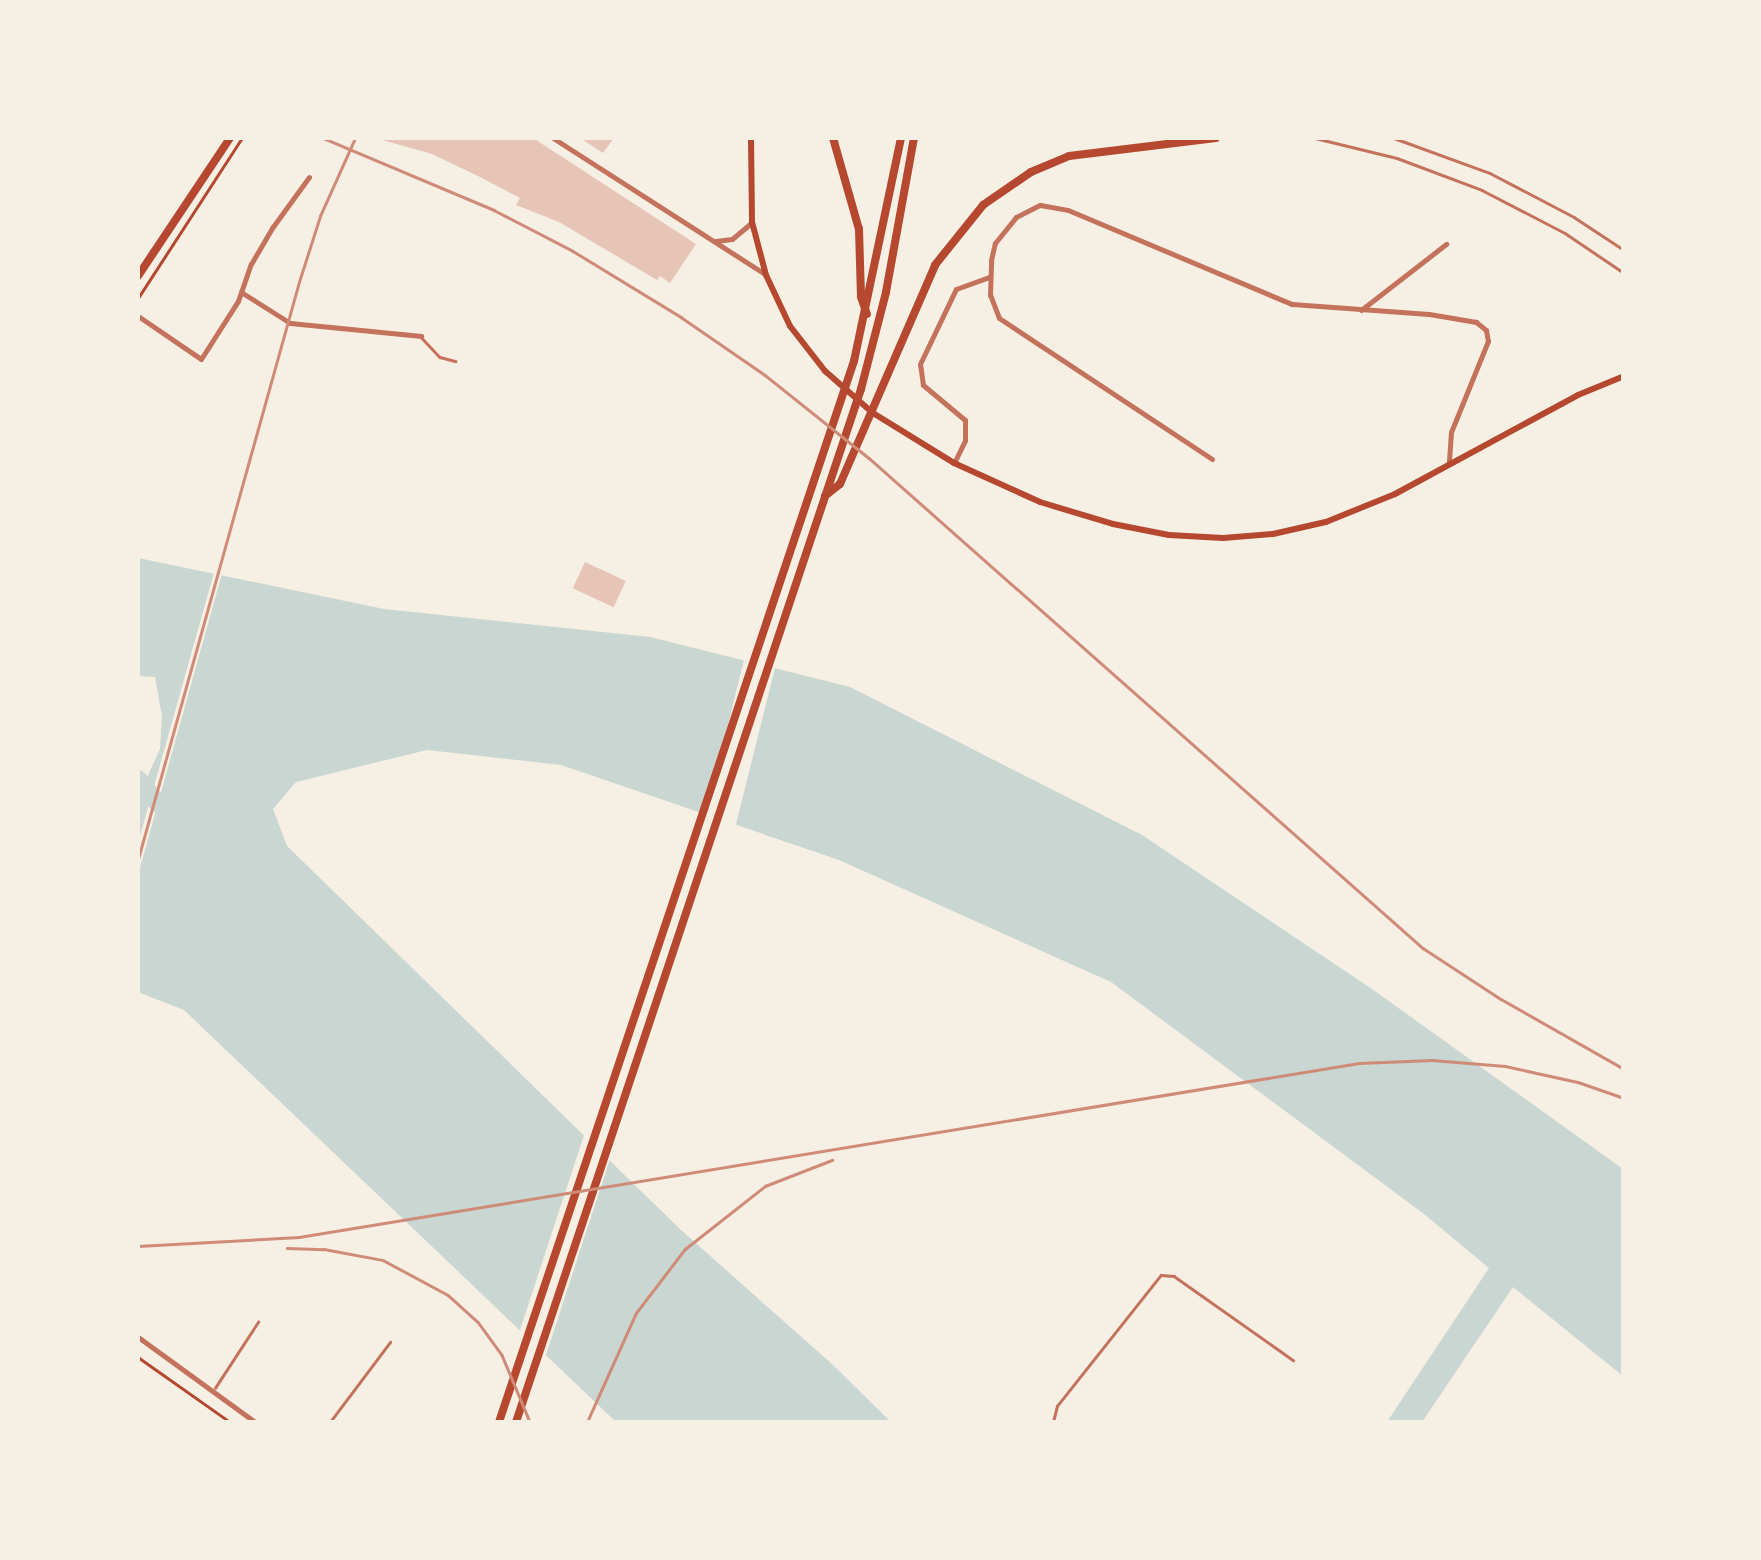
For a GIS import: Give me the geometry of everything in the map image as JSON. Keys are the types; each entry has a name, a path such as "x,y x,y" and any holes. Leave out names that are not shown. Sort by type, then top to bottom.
{"highway":[{"path":"138,276 230,138"},
{"path":"833,138 859,229 860,297 867,314"},
{"path":"499,1422 849,378 867,314 900,138"},
{"path":"516,1422 861,388 886,292 914,138"},
{"path":"825,496 840,484 935,265 962,226 995,195 1043,166 1085,152 1216,138"}],"main road":[{"path":"752,138 752,222 766,275 790,326 826,371 873,412 954,463 1010,490 1090,518 1151,532 1223,538 1273,534 1326,522 1378,502 1578,395 1624,376"}],"street":[{"path":"553,138 766,275"},
{"path":"138,316 202,359 265,240 309,177"},
{"path":"1212,458 1010,327 993,308 989,277 995,244 1004,228 1028,208 1052,206 1270,297 1314,308 1445,315 1476,322 1486,330 1487,347 1451,432 1449,464"},
{"path":"712,242 732,239 752,222"},
{"path":"1358,311 1446,244"},
{"path":"954,463 964,440 965,420 923,384 920,364 956,289 989,277"},
{"path":"240,292 290,323 421,336"},
{"path":"138,1337 256,1422"}],"lane":[{"path":"1315,138 1397,158 1482,190 1565,233 1624,273"},
{"path":"1394,138 1490,173 1574,217 1624,250"},
{"path":"421,336 440,357 455,361"},
{"path":"1053,1422 1058,1406 1162,1275 1174,1276 1293,1360"},
{"path":"213,1391 258,1322"},
{"path":"330,1422 390,1342"}],"path":[{"path":"138,298 242,138"},
{"path":"138,1357 230,1422"}],"shaded area":[{"path":"138,558 384,609 650,637 850,687 1142,835 1372,989 1623,1169 1623,1376 1513,1287 1422,1422 1387,1422 1489,1268 1424,1214 1111,982 839,860 561,765 427,750 296,782 273,809 287,846 681,1230 891,1422 616,1422 184,1010 138,992 138,797 160,749 162,716 155,677 138,676"}],"pier":[{"path":"215,569 223,570 138,875 138,843"},
{"path":"745,656 776,664 736,825 705,817"},
{"path":"585,1132 611,1156 544,1361 518,1336"}],"building":[{"path":"375,138 533,138 696,244 670,283 660,276 657,280 559,222 516,205 520,198 480,177 432,154"},
{"path":"580,138 614,138 603,153"},
{"path":"585,562 626,581 614,607 573,588"}],"waterway":[{"path":"138,779 158,804"}],"tram line":[{"path":"138,859 299,282 320,216 355,138"}],"railway":[{"path":"323,138 494,210 573,251 681,317 765,375 869,458 1423,948 1501,999 1624,1069"},
{"path":"138,1246 299,1237 1359,1063 1432,1060 1505,1066 1578,1082 1624,1098"},
{"path":"587,1422 636,1313 685,1249 765,1186 832,1160"},
{"path":"287,1248 324,1249 383,1260 448,1295 478,1322 502,1355 530,1422"}]}
